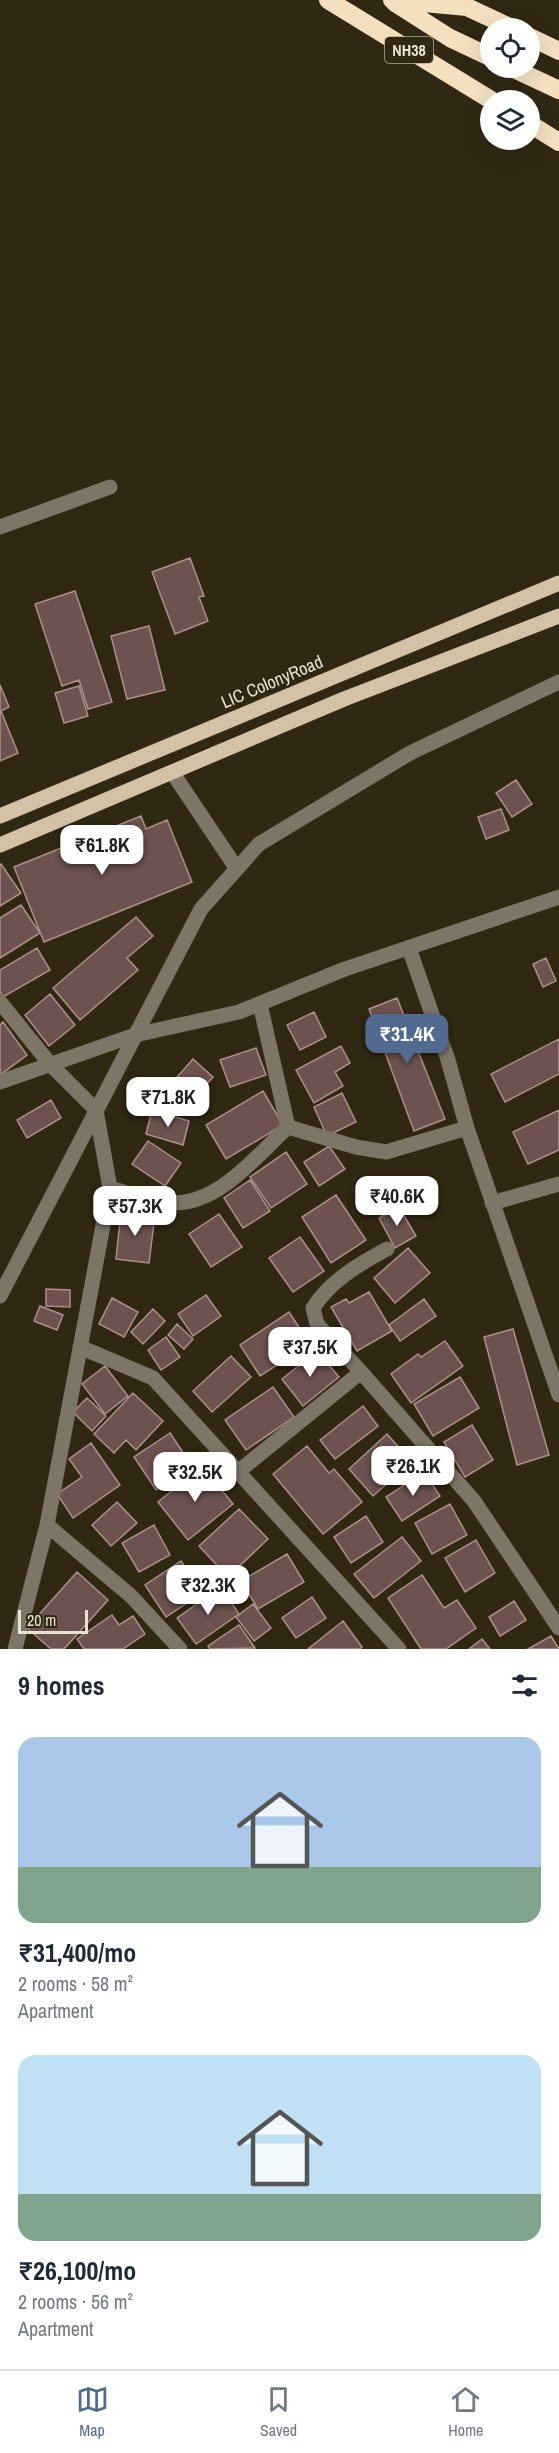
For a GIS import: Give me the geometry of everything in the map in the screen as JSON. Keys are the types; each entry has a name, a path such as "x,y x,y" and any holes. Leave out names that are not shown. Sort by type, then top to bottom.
{"highway":[{"name":"NH38","path":"328,0 480,93"},
{"name":"NH38","path":"392,0 450,38 480,52"},
{"path":"392,0 466,7 490,18"},
{"path":"540,42 559,51"},
{"path":"533,78 559,90"},
{"path":"540,130 559,142"}],"main road":[{"name":"LIC ColonyRoad","path":"0,816 559,583"},
{"path":"0,845 344,699 559,616"}],"street":[{"path":"0,527 110,487"},
{"path":"0,1296 201,909 259,844 411,753 559,682"},
{"path":"172,772 237,869"},
{"path":"0,1082 135,1035 239,1012 345,969 559,897"},
{"path":"409,948 448,1060 467,1128 492,1203 559,1395"},
{"path":"0,1002 50,1064 96,1110 110,1188 47,1525 15,1649"},
{"path":"260,1004 288,1127"},
{"path":"288,1127 356,1147 387,1152 467,1128"},
{"path":"110,1188 172,1203 197,1200 221,1188 288,1127"},
{"path":"492,1203 559,1184"},
{"path":"387,1249 365,1261 322,1294 313,1308 317,1324 474,1501 559,1629"},
{"path":"80,1347 153,1378 399,1649"},
{"path":"238,1471 361,1372"},
{"path":"47,1525 131,1596 180,1649"}],"building":[{"path":"190,558 204,596 199,597 208,621 175,634 152,572"},
{"path":"75,591 112,702 88,709 79,680 62,686 35,604"},
{"path":"149,626 165,690 127,699 111,636"},
{"path":"0,685 9,707 1,711 18,753 0,761"},
{"path":"79,686 88,716 64,723 55,693"},
{"path":"516,780 532,804 512,817 496,793"},
{"path":"501,809 509,830 486,839 478,817"},
{"path":"141,816 146,829 167,820 192,882 44,942 14,867"},
{"path":"0,865 21,893 0,906"},
{"path":"21,905 40,933 0,958 0,918"},
{"path":"136,917 153,936 127,958 138,970 80,1020 53,988"},
{"path":"37,948 50,970 3,997 0,991 0,970"},
{"path":"546,958 556,981 543,987 533,964"},
{"path":"50,994 75,1025 49,1046 25,1015"},
{"path":"397,998 445,1119 414,1131 369,1009"},
{"path":"314,1012 326,1037 300,1050 287,1025"},
{"path":"3,1022 27,1055 0,1075 0,1025"},
{"path":"559,1039 559,1074 505,1102 491,1074"},
{"path":"341,1046 350,1063 335,1072 343,1086 314,1103 296,1070"},
{"path":"256,1048 266,1075 230,1087 220,1060"},
{"path":"193,1059 213,1077 190,1103 170,1085"},
{"path":"263,1091 283,1125 226,1159 206,1125"},
{"path":"342,1093 356,1122 327,1136 314,1107"},
{"path":"51,1100 61,1118 27,1138 17,1120"},
{"path":"152,1110 189,1121 183,1145 146,1134"},
{"path":"559,1110 559,1150 528,1164 513,1132"},
{"path":"148,1141 181,1163 165,1186 132,1164"},
{"path":"329,1146 345,1169 319,1186 304,1162"},
{"path":"286,1152 307,1184 271,1208 250,1177"},
{"path":"250,1180 270,1211 243,1228 224,1198"},
{"path":"389,1182 397,1201 375,1210 367,1191"},
{"path":"336,1195 366,1240 331,1263 302,1217"},
{"path":"399,1207 416,1236 395,1248 379,1218"},
{"path":"121,1211 155,1215 149,1263 116,1259"},
{"path":"219,1214 242,1247 211,1267 189,1234"},
{"path":"300,1237 324,1271 293,1292 269,1258"},
{"path":"408,1248 430,1273 395,1303 374,1278"},
{"path":"46,1289 70,1290 70,1307 46,1306"},
{"path":"369,1292 392,1331 357,1351 331,1307 346,1299 349,1303"},
{"path":"206,1295 221,1316 193,1336 178,1314"},
{"path":"112,1298 138,1312 124,1337 99,1324"},
{"path":"424,1299 436,1316 400,1341 389,1325"},
{"path":"40,1306 63,1315 57,1330 34,1321"},
{"path":"153,1309 165,1321 143,1344 131,1332"},
{"path":"289,1312 310,1344 260,1376 240,1345"},
{"path":"177,1324 193,1339 184,1349 168,1335"},
{"path":"513,1329 549,1455 517,1465 484,1337"},
{"path":"166,1337 180,1357 161,1370 148,1350"},
{"path":"445,1341 463,1366 411,1403 391,1374 418,1354 421,1357"},
{"path":"317,1351 339,1377 303,1406 282,1379"},
{"path":"231,1356 251,1377 212,1412 193,1391"},
{"path":"105,1366 128,1396 105,1414 82,1384"},
{"path":"460,1377 479,1408 433,1436 414,1404"},
{"path":"273,1387 294,1417 246,1450 225,1420"},
{"path":"133,1393 163,1421 136,1450 126,1440 114,1453 94,1434"},
{"path":"87,1398 106,1416 92,1431 73,1412"},
{"path":"363,1406 378,1426 335,1459 320,1440"},
{"path":"472,1425 493,1460 465,1477 444,1442"},
{"path":"170,1433 192,1466 156,1490 134,1457"},
{"path":"387,1434 412,1462 373,1496 349,1469"},
{"path":"91,1443 120,1485 73,1518 57,1494 82,1477 69,1459"},
{"path":"307,1446 329,1473 334,1469 362,1502 323,1534 273,1474"},
{"path":"202,1466 233,1504 188,1540 158,1502"},
{"path":"424,1472 440,1496 402,1521 386,1497"},
{"path":"117,1502 137,1523 111,1546 92,1525"},
{"path":"450,1504 467,1535 432,1554 415,1523"},
{"path":"239,1509 268,1539 228,1577 199,1546"},
{"path":"366,1516 383,1542 351,1563 334,1537"},
{"path":"154,1525 170,1555 139,1572 122,1543"},
{"path":"402,1537 421,1561 374,1598 354,1574"},
{"path":"476,1540 495,1573 465,1592 445,1558"},
{"path":"287,1554 304,1582 258,1609 241,1581"},
{"path":"181,1561 202,1593 166,1617 145,1585"},
{"path":"77,1572 108,1600 64,1649 51,1649 27,1628"},
{"path":"422,1575 444,1608 457,1600 476,1628 446,1649 421,1649 388,1598"},
{"path":"221,1587 239,1614 196,1644 177,1618"},
{"path":"312,1597 326,1618 296,1638 282,1618"},
{"path":"514,1601 526,1620 500,1636 489,1617"},
{"path":"253,1604 271,1628 254,1641 236,1617"},
{"path":"112,1615 119,1625 133,1616 145,1634 123,1649 84,1649 77,1639"},
{"path":"343,1621 362,1647 360,1649 308,1649"},
{"path":"239,1625 255,1648 210,1649 208,1646"},
{"path":"551,1636 559,1649 528,1649"},
{"path":"482,1639 490,1649 469,1649"}]}
